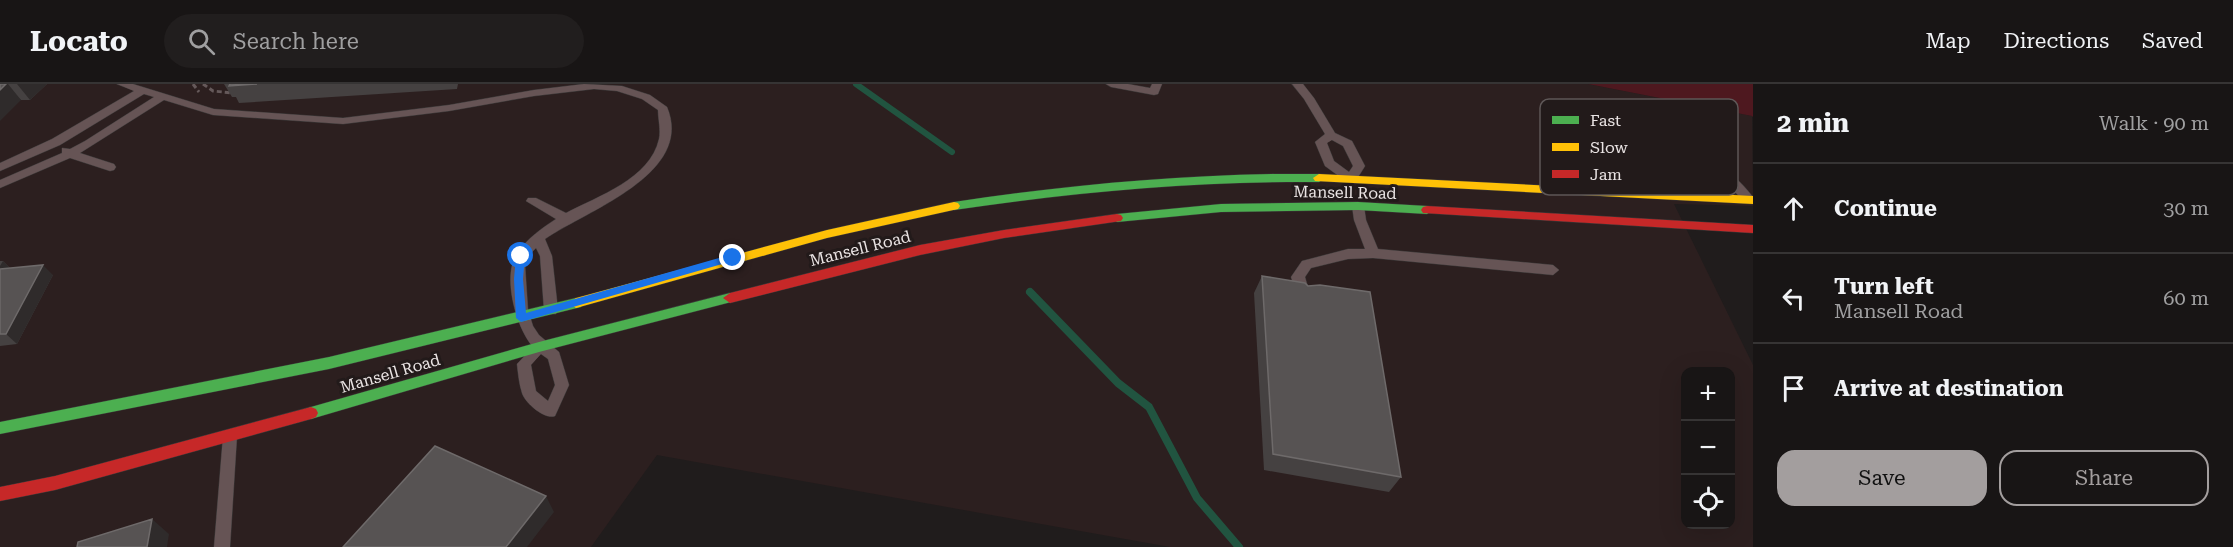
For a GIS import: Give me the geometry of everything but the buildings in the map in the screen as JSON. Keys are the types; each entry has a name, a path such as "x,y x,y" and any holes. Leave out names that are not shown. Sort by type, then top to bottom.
{"main road":[{"name":"Mansell Road","path":"0,428 307,367 521,318 733,258 895,217 1010,197 1141,184 1244,179 1351,179 1540,190"},
{"path":"1351,179 1358,206"},
{"name":"Mansell Road","path":"1642,195 1751,200"},
{"name":"Mansell Road","path":"0,494 55,483 230,436 539,347 920,250 1004,234 1114,218 1221,208 1358,206 1753,229"}],"lane":[{"path":"122,84 213,112 343,121 594,86 618,88 646,97 663,109 668,125 667,138 660,154 649,169 627,186 565,218 538,238 521,256 519,279 521,318 539,347"},
{"path":"1111,84 1154,92 1157,84"},
{"path":"1297,84 1311,100 1331,135 1348,144 1359,166 1351,179 1329,163 1321,142 1331,135"},
{"path":"0,167 58,142 143,90"},
{"path":"0,184 89,144 163,96"},
{"path":"58,142 69,154 110,167"},
{"path":"1738,185 1751,200"},
{"path":"532,201 565,218"},
{"path":"1358,206 1360,220 1373,254"},
{"path":"538,238 546,256 551,310"},
{"path":"1304,298 1298,277 1307,264 1348,254 1373,254 1552,270"},
{"path":"222,547 230,436"}],"path":[{"path":"203,84 213,91 234,93"}],"shaded area":[{"path":"0,84 1588,84 1665,99 1540,99 1540,195 1738,195 1738,113 1752,116 1753,206 1674,204 1753,365 1753,547 1170,547 657,455 591,547 0,547"},
{"path":"1588,84 1753,84 1753,117 1738,113 1738,99 1665,99"}],"waterway":[{"path":"856,84 952,152"},
{"path":"1030,292 1118,383 1149,407 1197,498 1239,547"}],"traffic: fast":[{"path":"954,206 1045,193 1136,184 1228,178 1319,178"},
{"path":"1117,218 1221,208 1358,206 1427,210"},
{"path":"311,413 539,347 730,298"},
{"path":"0,428 329,363 576,303"}],"traffic: slow":[{"path":"1319,178 1540,189"},
{"path":"1654,195 1753,200"},
{"path":"576,303 827,234 954,206"}],"traffic: jam":[{"path":"1427,210 1753,229"},
{"path":"730,298 920,250 1004,234 1117,218"},
{"path":"0,494 55,483 311,413"}],"route":[{"path":"521,256 519,279 521,318 733,258"}]}
